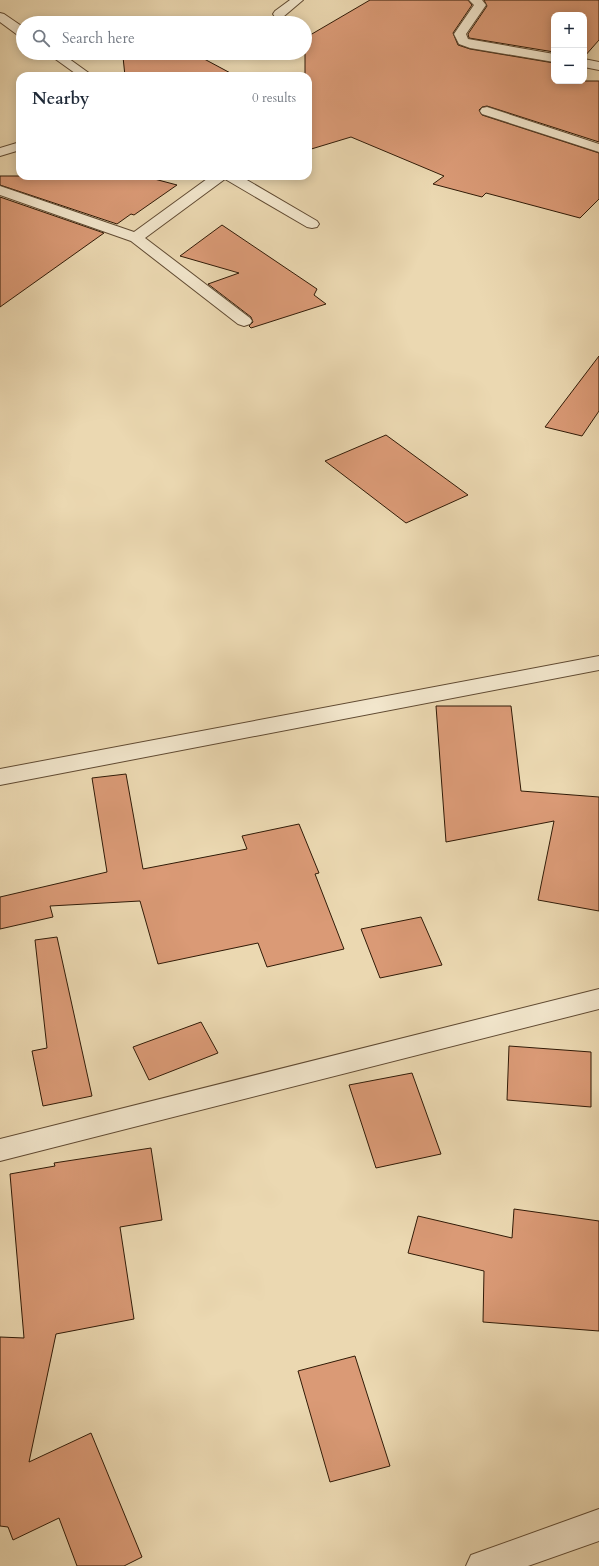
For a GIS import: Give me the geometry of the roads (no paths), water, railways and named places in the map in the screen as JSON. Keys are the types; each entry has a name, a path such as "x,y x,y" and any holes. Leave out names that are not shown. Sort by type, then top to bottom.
{"street":[{"path":"279,14 297,0"},
{"path":"474,0 480,5 460,34 464,41 470,44 551,58"},
{"path":"0,17 16,28"},
{"path":"63,60 81,72"},
{"path":"587,64 599,66"},
{"path":"487,111 599,148"},
{"path":"0,152 16,147"},
{"path":"136,238 215,180"},
{"path":"237,180 312,224"},
{"path":"0,190 136,238 244,321"},
{"path":"0,777 599,664"},
{"path":"0,1150 599,999"},
{"path":"482,1566 599,1525"}]}
